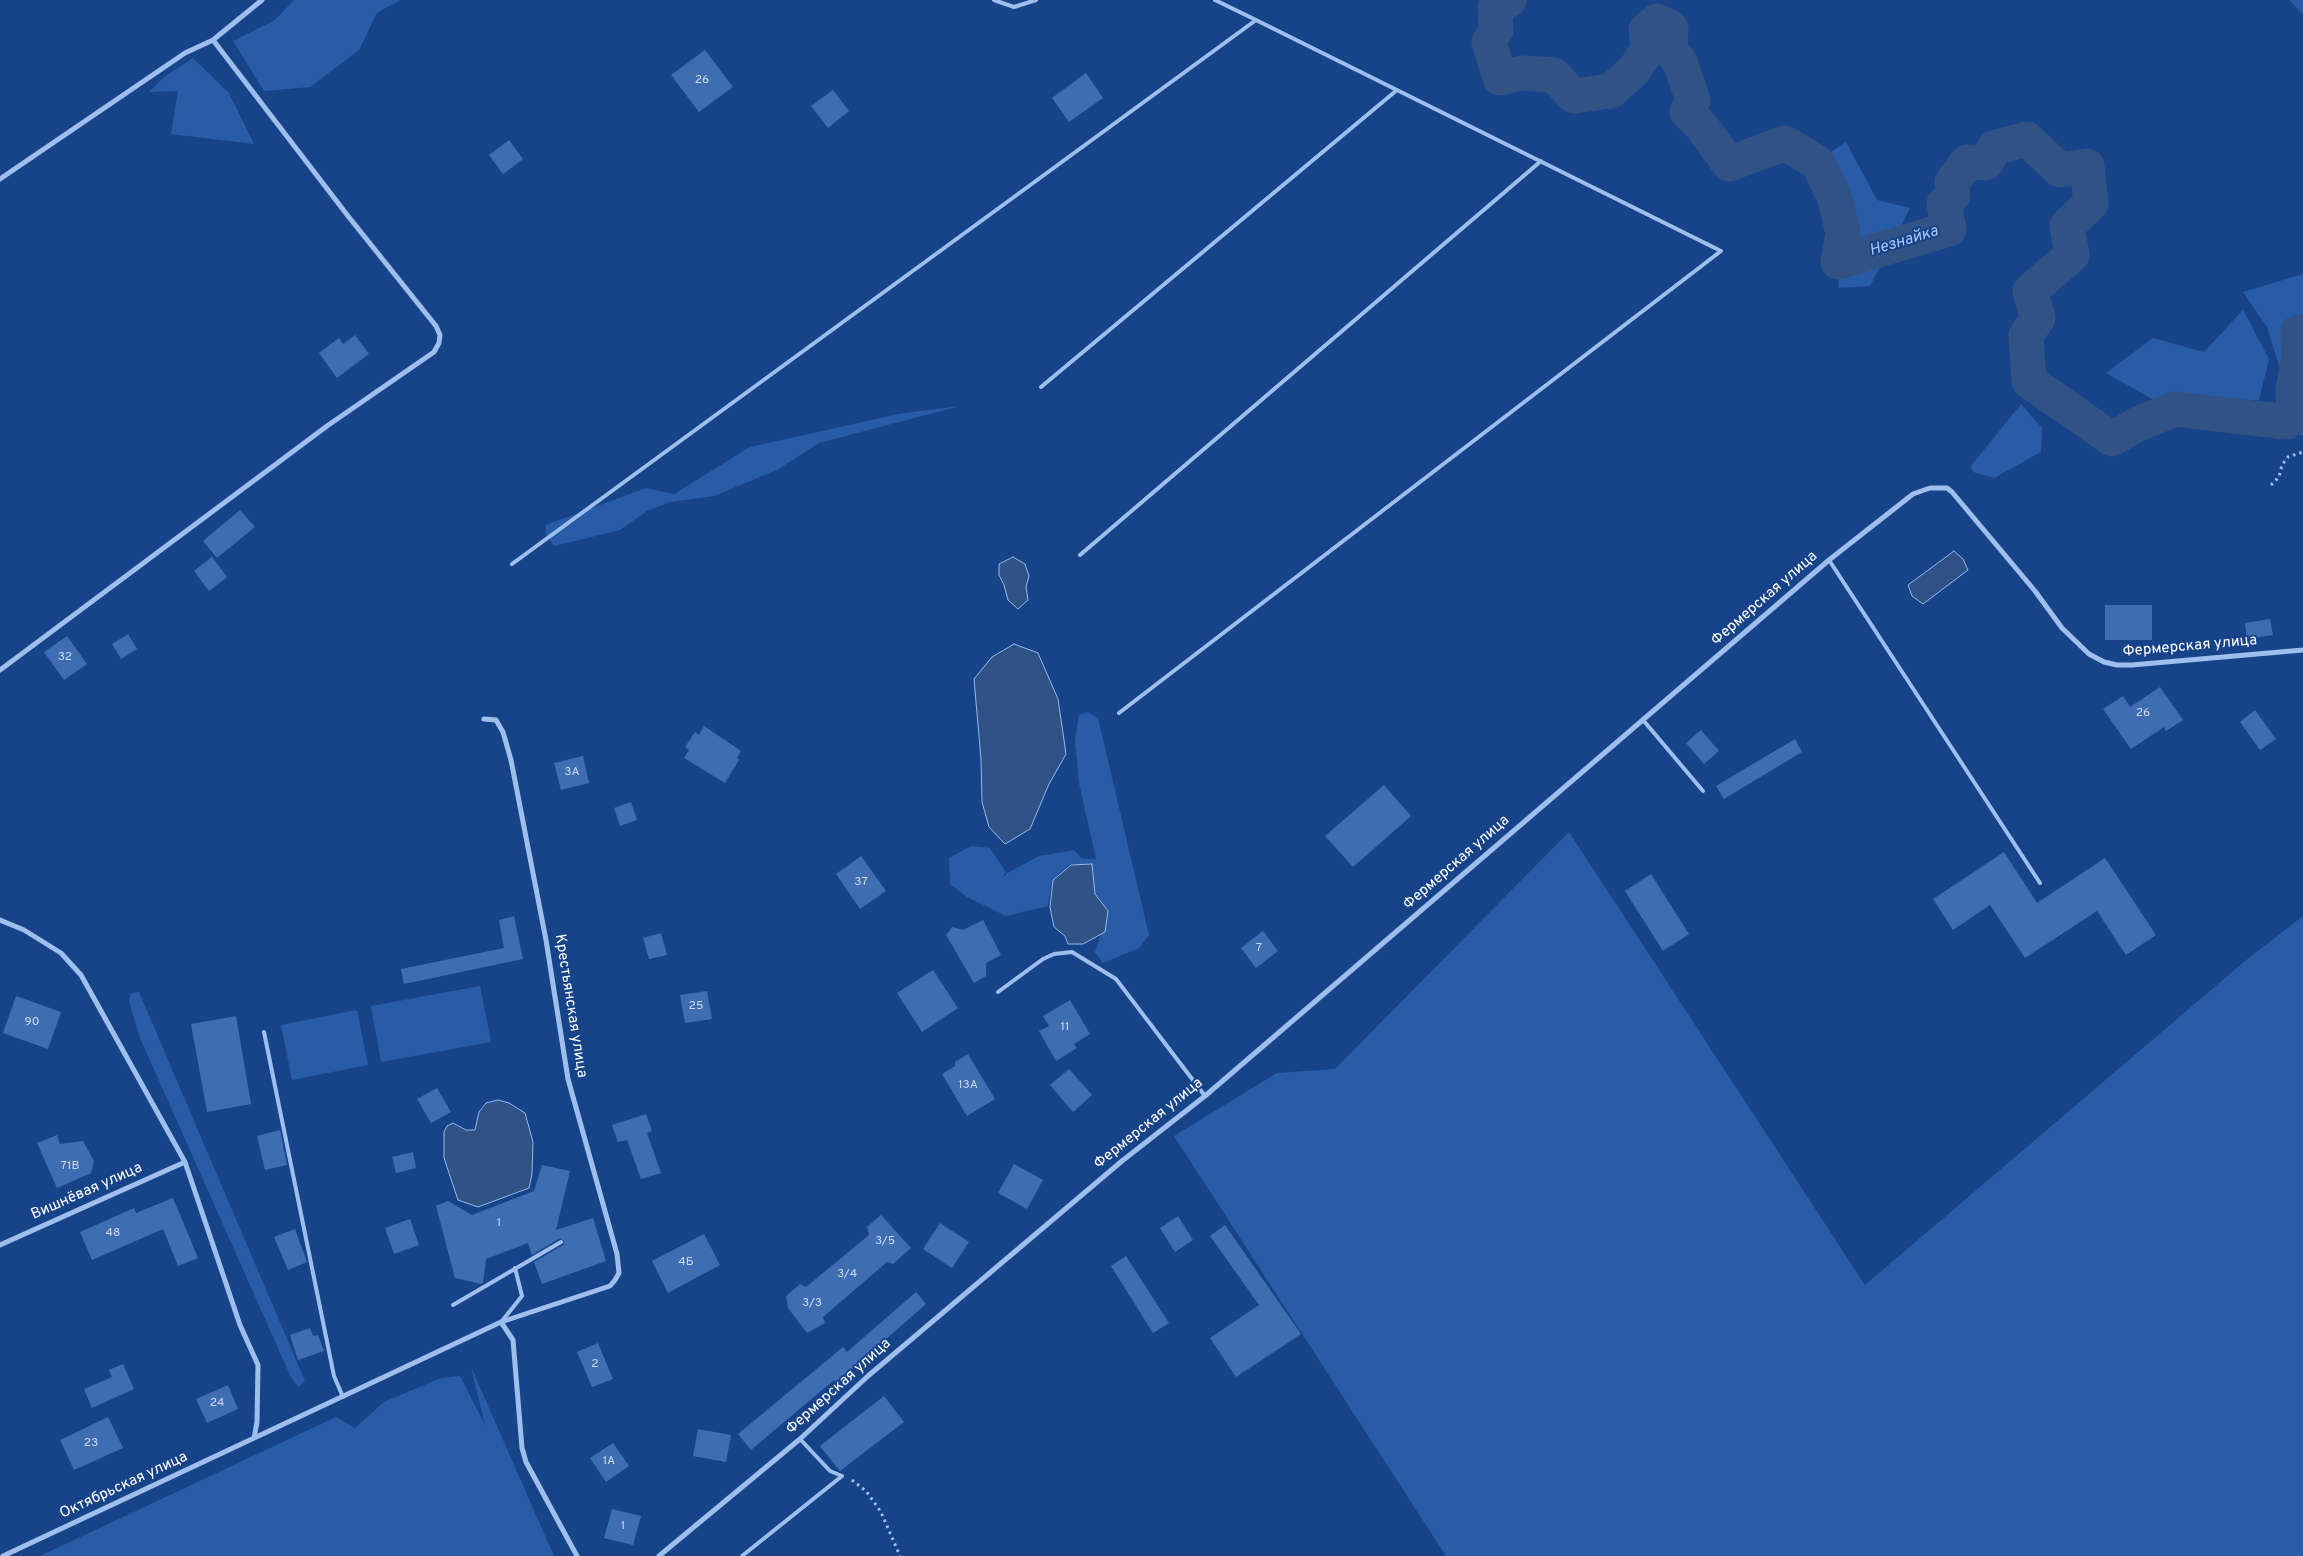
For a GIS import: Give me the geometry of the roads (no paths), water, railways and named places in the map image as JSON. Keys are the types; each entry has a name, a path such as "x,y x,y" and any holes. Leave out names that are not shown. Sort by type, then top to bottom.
{"street":[{"path":"0,179 185,53 213,40 262,0"},
{"path":"0,670 327,426 434,352 440,343 440,335 436,326 348,216 213,40"},
{"name":"Фермерская улица","path":"659,1556 800,1439 876,1370 1122,1161 1205,1096 1829,560 1913,494 1930,488 1947,488 1962,501 2035,591 2062,628 2089,654 2104,662 2117,665 2132,665 2303,650"},
{"name":"Крестьянская улица","path":"484,719 496,720 503,732 511,760 546,940 568,1079 617,1254 619,1273 610,1286 501,1322"},
{"path":"0,920 24,930 61,953 81,975 185,1162 240,1325 258,1364 257,1422 254,1438"},
{"name":"Вишнёвая улица","path":"0,1245 185,1162"},
{"path":"501,1322 513,1340 522,1448 526,1462 577,1556"},
{"name":"Октябрьская улица","path":"4,1556 501,1322"}],"lane":[{"path":"994,0 1014,7 1036,0"},
{"path":"1120,714 1721,251 1214,0"},
{"path":"512,564 1256,20"},
{"path":"1041,387 1397,90"},
{"path":"1080,555 1541,162"},
{"path":"1829,560 2040,883"},
{"path":"1643,720 1703,791"},
{"path":"998,992 1042,958 1054,954 1072,952 1116,979 1205,1096"},
{"path":"264,1032 334,1376 343,1398"},
{"path":"453,1305 561,1242"},
{"path":"501,1322 522,1296 515,1268"},
{"path":"742,1556 842,1476 830,1471 800,1439"}],"waterway":[{"name":"Незнайка","path":"1509,0 1495,7 1496,30 1489,42 1500,78 1522,73 1554,75 1574,96 1611,91 1635,69 1648,49 1646,30 1657,21 1671,28 1670,49 1680,62 1693,100 1687,112 1702,127 1729,164 1785,143 1818,163 1835,199 1843,233 1838,262 1949,229 1944,204 1953,195 1952,182 1967,162 1986,163 1994,148 2027,139 2060,170 2087,166 2091,203 2067,226 2072,255 2030,291 2038,318 2026,335 2029,381 2112,439 2138,424 2175,409 2287,422 2294,412 2293,390 2299,358 2298,332 2303,333"}]}
